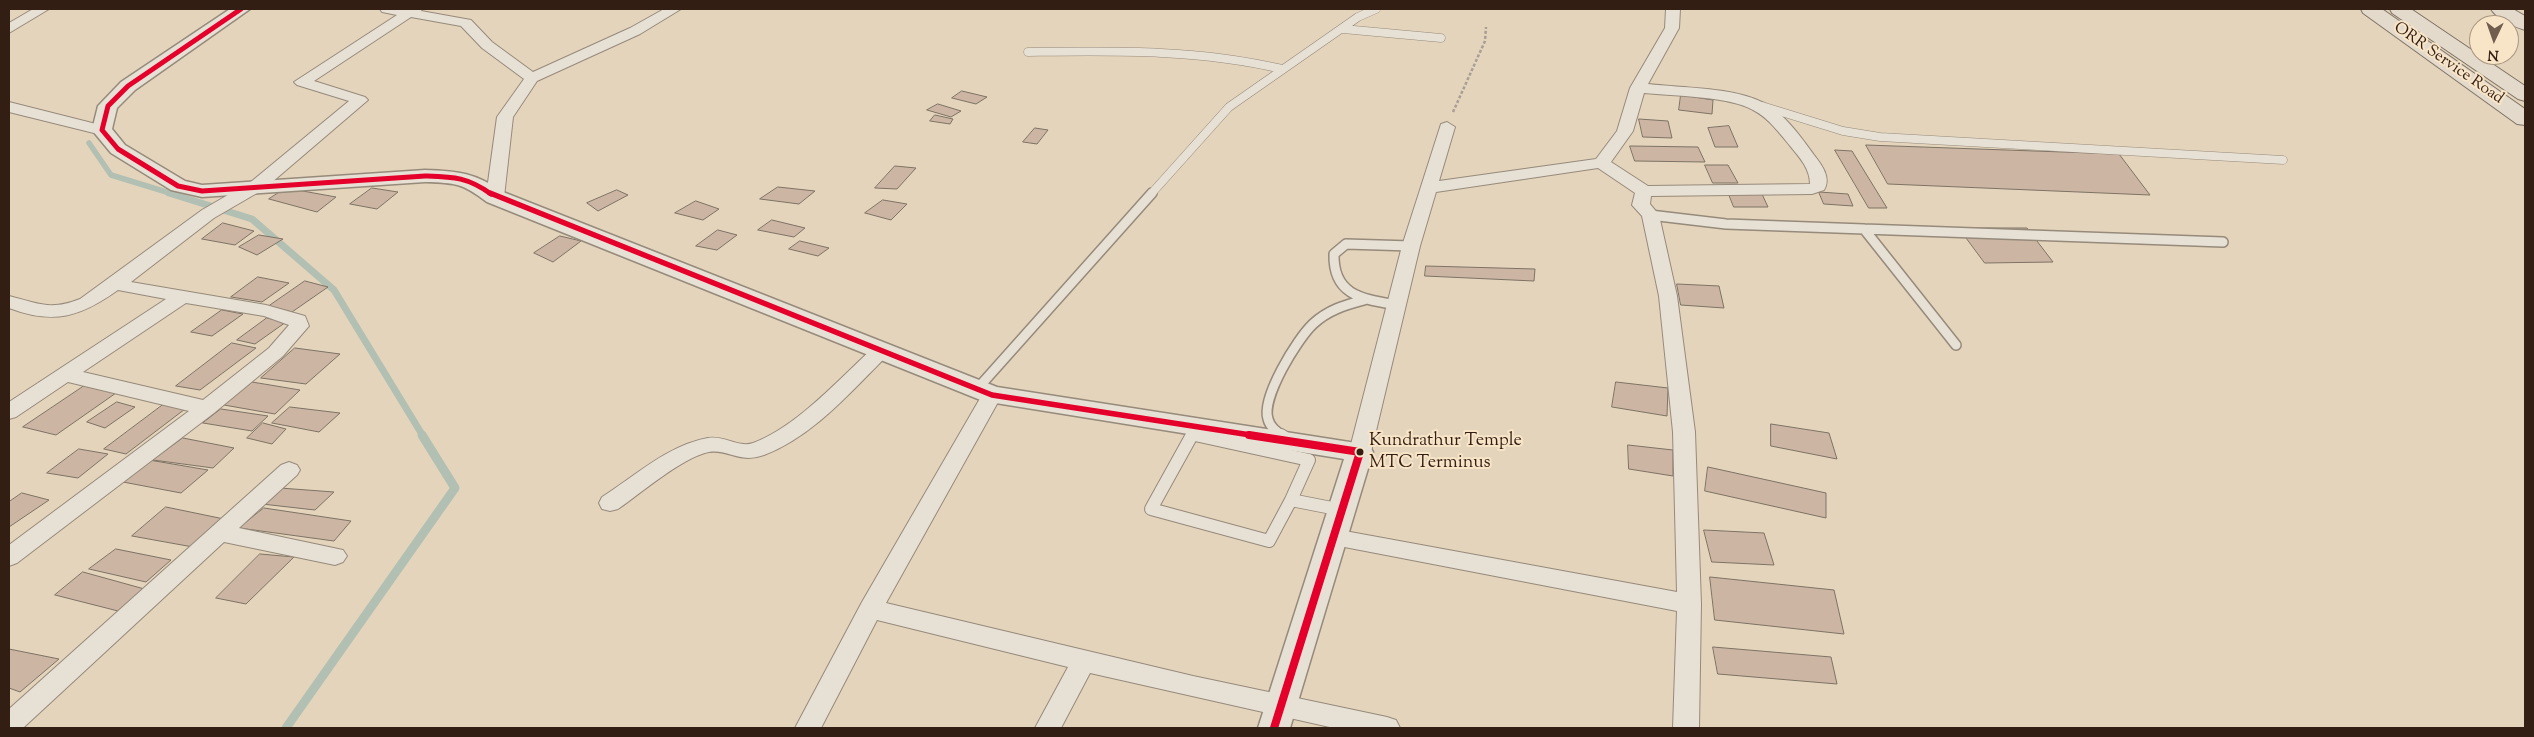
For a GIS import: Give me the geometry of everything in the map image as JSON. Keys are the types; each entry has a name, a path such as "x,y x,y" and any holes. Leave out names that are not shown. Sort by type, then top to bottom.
{"main road":[{"name":"ORR Service Road","path":"2370,9 2525,119"},
{"path":"2399,9 2525,95"},
{"path":"2500,9 2525,24"}],"street":[{"path":"9,29 42,9"},
{"path":"102,130 108,106 128,86 241,9"},
{"path":"387,9 413,11 466,23 487,45 532,78"},
{"path":"495,197 505,117 532,78 635,30 674,9"},
{"path":"1428,188 1601,163 1608,157 1625,130 1638,88 1672,28 1673,9"},
{"path":"9,302 31,310 51,312 68,310 87,303 208,214 258,185 360,100 302,82 413,11"},
{"path":"1601,163 1644,190 1796,190 1812,189 1818,186 1820,180 1810,161 1797,144 1758,105 1695,94 1638,88"},
{"path":"9,107 102,130 118,149 152,168 178,186 207,191 258,185 382,177 459,177 477,184 495,197 985,391 1360,452"},
{"path":"1277,718 1360,452 1411,246 1447,127"},
{"path":"1644,190 1641,205 1650,216 1668,296 1684,432 1690,604 1686,728"},
{"path":"9,557 207,408 276,352 299,326 298,320 266,311 114,284"},
{"path":"9,412 182,297"},
{"path":"610,503 695,449 714,444 744,453 767,445 832,398 882,350"},
{"path":"66,375 207,408"},
{"path":"808,728 985,391"},
{"path":"9,725 289,470"},
{"path":"220,533 335,556"},
{"path":"1334,537 1690,604"},
{"path":"871,609 1083,663 1277,718 1387,728"},
{"path":"1048,728 1083,663"}],"lane":[{"path":"985,391 1229,107 1358,17 1376,9"},
{"path":"1343,29 1441,38"},
{"path":"1028,52 1172,52 1216,54 1282,69"},
{"path":"1758,105 1843,131 1880,137 2283,160"},
{"path":"1650,216 1726,224 2223,242"},
{"path":"1864,229 1956,345"},
{"path":"1364,300 1339,283 1332,272 1334,254 1346,244 1411,246"},
{"path":"1289,441 1272,428 1267,418 1268,400 1297,342 1313,324 1335,308 1364,300 1397,305"},
{"path":"1192,434 1309,460 1291,500 1269,542 1151,509 1192,434"},
{"path":"1291,500 1342,510"}],"path":[{"path":"1447,127 1485,41 1486,27"}],"building":[{"path":"962,91 987,97 976,104 952,98"},
{"path":"1681,95 1713,100 1712,114 1679,110"},
{"path":"938,104 961,111 951,117 927,110"},
{"path":"935,115 953,119 950,124 930,121"},
{"path":"1639,119 1668,121 1672,138 1643,137"},
{"path":"1729,126 1738,147 1715,147 1708,128"},
{"path":"1035,128 1048,130 1037,144 1023,142"},
{"path":"1866,145 2119,154 2150,195 1888,184"},
{"path":"1630,146 1698,147 1705,162 1635,161"},
{"path":"1835,150 1852,151 1887,208 1869,208"},
{"path":"1705,165 1728,165 1738,183 1713,183"},
{"path":"895,166 916,168 897,189 875,188"},
{"path":"778,187 815,191 799,204 760,199"},
{"path":"286,188 336,197 317,212 269,199"},
{"path":"372,188 398,192 377,209 350,204"},
{"path":"617,190 628,195 598,211 587,203"},
{"path":"1728,192 1761,192 1768,207 1734,207"},
{"path":"1819,192 1848,194 1853,206 1824,204"},
{"path":"883,200 907,204 891,220 865,213"},
{"path":"696,201 719,209 703,220 675,213"},
{"path":"772,220 805,228 794,237 758,230"},
{"path":"223,223 254,231 235,245 202,239"},
{"path":"1959,228 2027,228 2053,262 1985,263"},
{"path":"718,230 737,235 717,250 696,246"},
{"path":"259,235 283,239 257,255 239,247"},
{"path":"560,236 581,241 553,262 534,253"},
{"path":"800,241 829,248 818,256 789,249"},
{"path":"1426,266 1535,269 1534,281 1425,276"},
{"path":"258,277 289,283 262,302 231,297"},
{"path":"305,281 328,287 292,312 269,306"},
{"path":"1677,284 1719,286 1724,308 1681,305"},
{"path":"222,310 243,314 212,336 191,332"},
{"path":"267,318 286,322 255,344 237,340"},
{"path":"232,343 256,348 200,390 176,386"},
{"path":"295,348 340,354 306,384 261,378"},
{"path":"252,382 300,390 275,414 224,405"},
{"path":"1616,382 1668,388 1667,416 1612,407"},
{"path":"84,386 116,393 56,435 23,427"},
{"path":"117,402 135,407 105,428 87,422"},
{"path":"164,404 185,409 126,454 104,449"},
{"path":"290,407 340,413 319,432 272,423"},
{"path":"221,409 268,416 252,431 203,423"},
{"path":"263,423 286,429 272,444 247,438"},
{"path":"1771,424 1829,433 1837,459 1771,446"},
{"path":"183,438 234,448 213,468 153,460"},
{"path":"1628,445 1673,450 1673,476 1629,469"},
{"path":"79,449 108,454 78,478 47,473"},
{"path":"149,460 208,470 181,493 123,482"},
{"path":"1708,467 1826,493 1826,518 1705,491"},
{"path":"280,488 334,492 315,510 262,504"},
{"path":"22,493 49,500 9,527 9,502"},
{"path":"166,507 224,519 193,547 132,536"},
{"path":"264,508 351,521 334,541 239,528"},
{"path":"1704,530 1764,533 1774,565 1712,562"},
{"path":"116,549 171,560 146,582 89,569"},
{"path":"260,554 294,557 246,604 216,598"},
{"path":"83,572 148,590 122,612 55,595"},
{"path":"1710,577 1834,590 1844,634 1715,620"},
{"path":"1713,647 1831,657 1837,684 1718,674"},
{"path":"9,649 59,659 20,692 9,688"}],"waterway":[{"path":"89,143 111,175 173,194"},
{"path":"169,193 252,219 334,290 423,436"},
{"path":"286,728 455,488 422,435"}],"transit line":[{"path":"241,9 128,86 108,106 102,130 118,149 152,168 178,186 202,191 425,176 459,177 477,184 495,197 992,395 1360,452 1274,728"}],"place":[{"name":"Kundrathur Temple MTC Terminus","path":"1360,452"}]}
